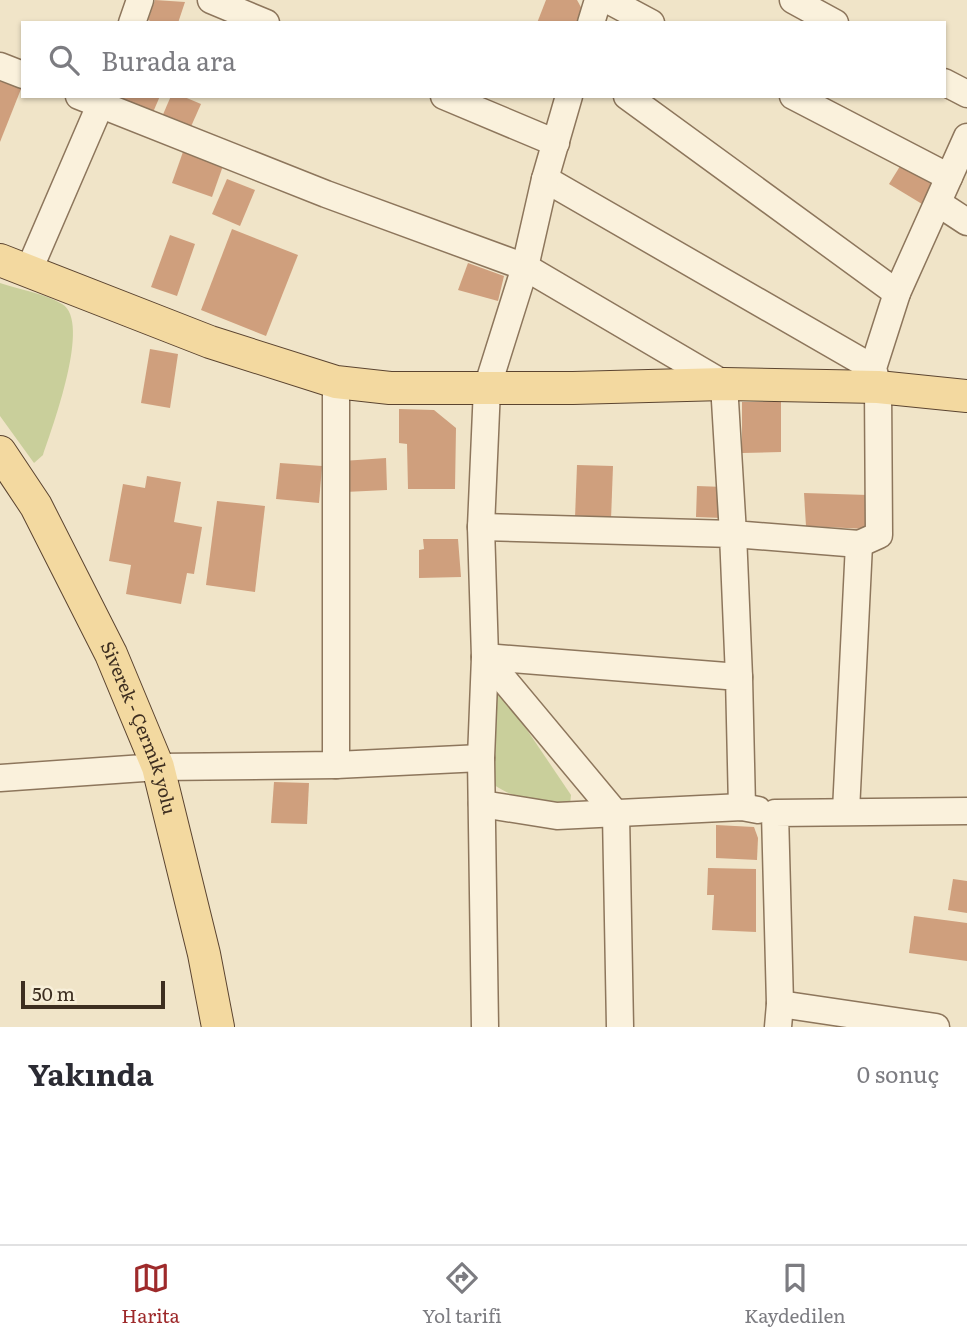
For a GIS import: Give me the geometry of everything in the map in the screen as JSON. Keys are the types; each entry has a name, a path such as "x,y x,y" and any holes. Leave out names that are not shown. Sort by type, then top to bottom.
{"main road":[{"path":"0,260 209,342 336,382 390,388 573,388 876,378 967,397"},
{"name":"Siverek - Çermik yolu","path":"0,452 36,506 111,654 158,767 204,954 218,1027"}],"street":[{"path":"133,21 141,0"},
{"path":"211,0 261,21"},
{"path":"592,21 598,0"},
{"path":"608,0 647,21"},
{"path":"793,0 831,21"},
{"path":"0,66 21,74"},
{"path":"946,83 967,94"},
{"path":"449,98 556,143"},
{"path":"485,1027 481,758 485,657 481,527 487,388 525,267 545,178 568,98"},
{"path":"630,98 897,293"},
{"path":"797,98 949,177"},
{"path":"29,270 94,99 326,194 525,267 724,384 733,534 742,807"},
{"path":"481,527 733,534 859,544 879,535 876,378 897,293 967,137"},
{"path":"545,178 876,378"},
{"path":"938,203 967,222"},
{"path":"335,765 336,382"},
{"path":"846,811 859,544"},
{"path":"485,657 739,677"},
{"path":"485,657 616,814 620,1027"},
{"path":"0,778 158,767 335,765 481,758"},
{"path":"482,804 557,816 742,807 775,813 967,811"},
{"path":"775,813 779,1016 936,1027"}],"green space":[{"path":"0,283 55,300 70,314 73,331 72,352 67,376 43,455 34,463 0,416"},
{"path":"494,681 571,795 570,805 530,800 494,785"}],"building":[{"path":"155,0 185,2 179,21 148,20"},
{"path":"546,0 577,0 582,9 577,21 538,21"},
{"path":"0,74 21,83 21,89 0,142"},
{"path":"120,98 159,98 151,117 124,106"},
{"path":"170,98 187,98 201,104 189,131 161,119"},
{"path":"184,149 224,163 212,197 172,183"},
{"path":"902,163 938,179 927,207 889,184"},
{"path":"227,179 255,190 240,226 212,214"},
{"path":"232,229 298,255 266,336 201,310"},
{"path":"170,235 195,244 177,296 151,287"},
{"path":"468,263 504,276 498,301 458,290"},
{"path":"150,349 178,354 170,408 141,403"},
{"path":"742,402 781,402 781,452 742,453"},
{"path":"399,409 434,410 456,428 455,489 408,489 407,444 399,443"},
{"path":"386,458 387,490 345,492 343,461"},
{"path":"280,463 322,466 319,503 276,499"},
{"path":"577,465 613,466 611,520 575,518"},
{"path":"147,476 181,482 174,522 202,527 194,574 187,573 181,604 126,594 131,565 109,561 123,484 145,488"},
{"path":"697,486 724,487 723,518 696,517"},
{"path":"804,493 868,495 866,529 806,526"},
{"path":"217,501 265,506 255,592 206,585"},
{"path":"423,539 458,539 461,577 419,578 419,550 424,549"},
{"path":"274,782 309,783 307,824 271,823"},
{"path":"716,825 754,827 758,838 757,860 716,858"},
{"path":"708,868 756,869 756,932 712,930 714,895 707,895"},
{"path":"953,879 967,881 967,913 948,910"},
{"path":"914,916 967,923 967,961 909,953"}]}
